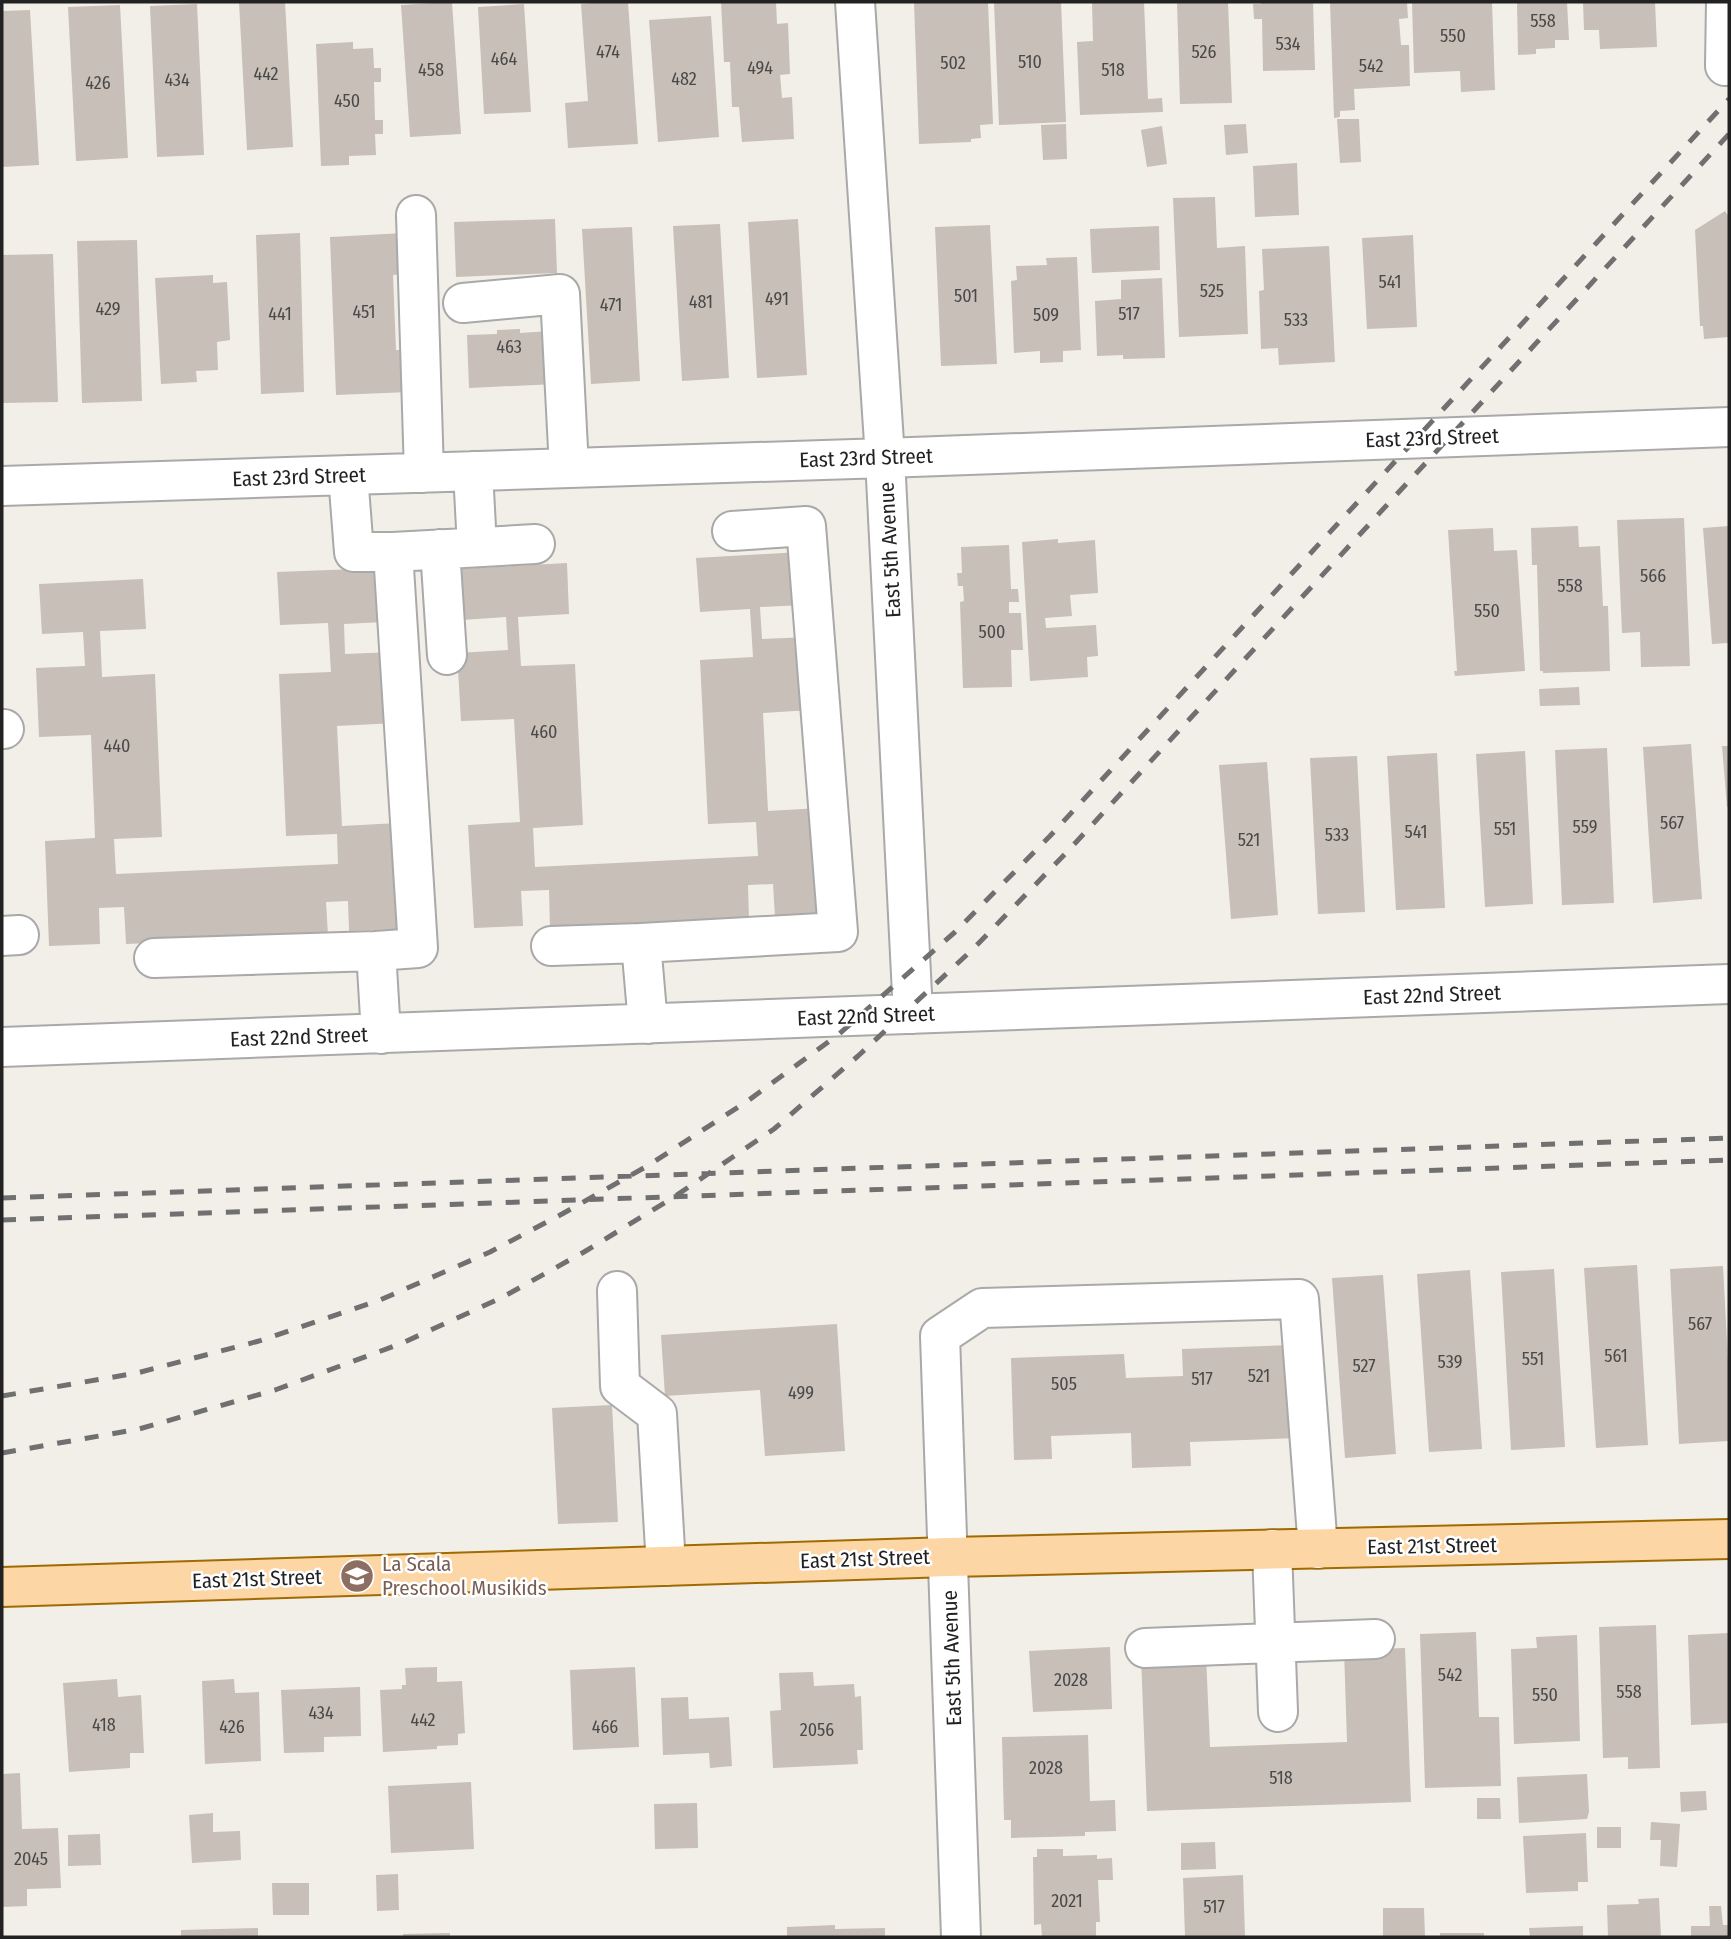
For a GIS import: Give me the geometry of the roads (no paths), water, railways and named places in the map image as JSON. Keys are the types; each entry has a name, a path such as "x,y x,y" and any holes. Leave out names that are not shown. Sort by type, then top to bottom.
{"main road":[{"name":"East 21st Street","path":"2,1587 948,1557 1729,1539"}],"street":[{"name":"East 5th Avenue","path":"855,2 886,458 913,1014"},
{"path":"1725,66 1726,2"},
{"path":"416,215 424,472"},
{"path":"463,303 560,294 569,468"},
{"name":"East 23rd Street","path":"2,486 886,458 1729,427"},
{"path":"447,655 459,548 473,471"},
{"path":"348,475 354,552 535,544"},
{"path":"551,946 838,932 806,526 732,531"},
{"path":"154,958 418,948 393,552"},
{"path":"641,943 648,1024"},
{"path":"376,951 381,1034"},
{"name":"East 22nd Street","path":"2,1047 1729,984"},
{"path":"617,1291 620,1386 657,1413 666,1566"},
{"name":"East 5th Avenue","path":"961,1937 940,1336 982,1308 1299,1299 1318,1549"},
{"path":"1272,1549 1278,1713"},
{"path":"1145,1648 1375,1639"}],"railway":[{"path":"2,1396 137,1373 259,1341 380,1300 490,1252 649,1165 749,1100 839,1034 955,932 1050,836 1729,99"},
{"path":"2,1453 139,1429 275,1390 400,1344 501,1298 584,1252 674,1197 774,1129 858,1056 973,949 1067,852 1729,134"},
{"path":"2,1198 1729,1138"},
{"path":"2,1220 1729,1160"}],"place":[{"name":"La Scala Preschool Musikids","path":"357,1576"}]}
